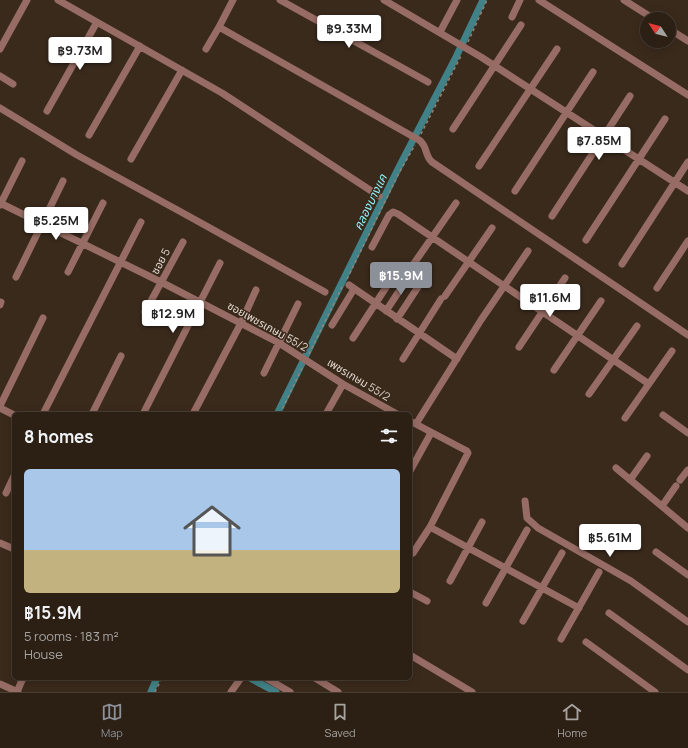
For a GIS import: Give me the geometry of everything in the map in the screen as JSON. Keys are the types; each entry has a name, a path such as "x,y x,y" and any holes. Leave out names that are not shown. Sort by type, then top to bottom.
{"street":[{"path":"0,49 27,0"},
{"path":"58,0 222,93 379,196"},
{"path":"206,49 233,0"},
{"path":"280,0 428,82"},
{"path":"384,0 495,65 688,191"},
{"path":"440,32 456,0"},
{"path":"512,17 520,0"},
{"path":"539,0 688,95"},
{"path":"624,0 643,12"},
{"path":"47,111 97,22"},
{"path":"453,129 521,25"},
{"path":"219,27 418,139 423,143 426,155 432,162 688,335"},
{"path":"676,33 688,41"},
{"path":"89,135 140,46"},
{"path":"479,166 557,48"},
{"path":"131,159 182,70"},
{"path":"515,191 593,72"},
{"path":"0,76 13,84"},
{"path":"552,216 630,96"},
{"path":"0,108 77,155 325,292"},
{"path":"586,240 665,119"},
{"path":"0,204 22,161"},
{"path":"622,264 688,162"},
{"path":"16,277 63,182"},
{"path":"68,272 103,203"},
{"path":"386,311 456,203"},
{"name":"ซอยเพชรเกษม 55/2","path":"0,204 42,223 161,282 279,343 308,361"},
{"path":"372,247 389,215 393,212 398,214 649,384"},
{"path":"44,412 141,222"},
{"path":"403,359 419,333 492,228"},
{"path":"657,288 688,241"},
{"name":"ซอย 5","path":"145,312 183,242"},
{"path":"413,553 430,527 468,453 467,451 413,423 528,251"},
{"path":"144,412 220,263"},
{"path":"353,338 398,269"},
{"path":"518,346 565,278"},
{"path":"397,319 420,284"},
{"path":"332,324 348,286 457,359"},
{"path":"194,412 241,323 256,290"},
{"path":"554,370 601,301"},
{"path":"264,373 298,304"},
{"path":"12,414 0,407 43,318"},
{"path":"589,394 636,326"},
{"path":"625,418 672,351"},
{"path":"93,412 121,356"},
{"name":"เพชรเกษม 55/2","path":"308,361 385,411"},
{"path":"327,412 343,384"},
{"path":"663,414 688,433"},
{"path":"412,467 431,433"},
{"path":"630,480 647,456"},
{"path":"616,468 688,528"},
{"path":"662,506 688,470"},
{"path":"6,493 12,480"},
{"path":"526,501 527,518 538,528 631,581 688,622"},
{"path":"450,581 482,522"},
{"path":"430,527 578,608"},
{"path":"486,603 527,530"},
{"path":"0,543 12,547"},
{"path":"656,552 688,575"},
{"path":"524,621 562,553"},
{"path":"561,639 599,572"},
{"path":"412,593 427,601"},
{"path":"609,613 688,670"},
{"path":"586,642 655,692"},
{"path":"412,656 472,692"},
{"path":"0,684 18,692 22,680"},
{"path":"231,692 240,680"},
{"path":"272,680 290,692"},
{"path":"318,680 338,692"}],"path":[{"path":"281,412 348,286 399,173 465,47 487,0"},
{"path":"155,692 161,680"}],"waterway":[{"name":"คลองบางแค","path":"278,412 398,169 456,57 483,0"},
{"name":"คลองบางแค","path":"151,692 156,680"},
{"path":"254,680 276,692"}]}
